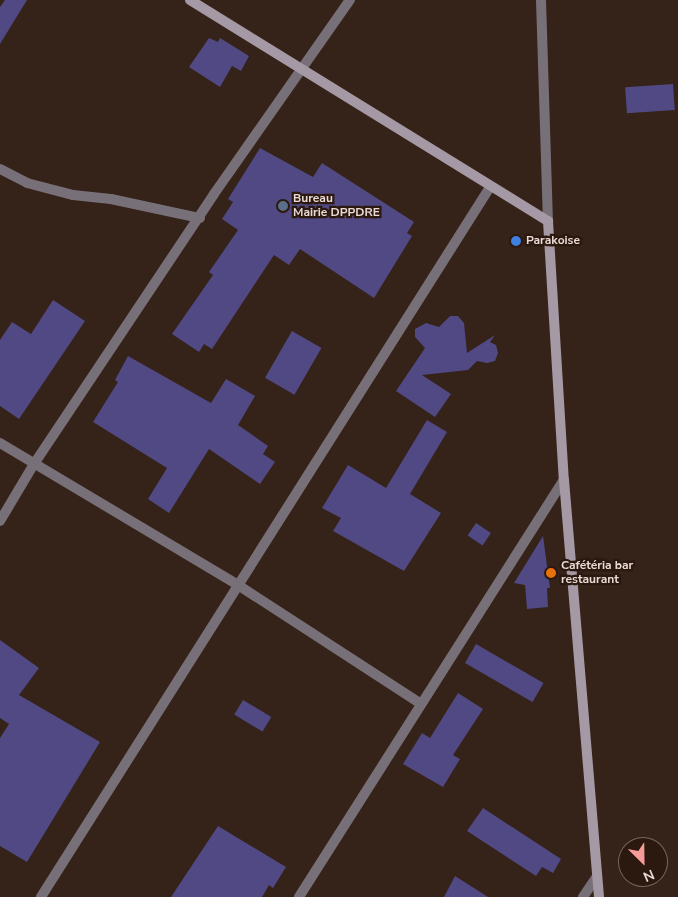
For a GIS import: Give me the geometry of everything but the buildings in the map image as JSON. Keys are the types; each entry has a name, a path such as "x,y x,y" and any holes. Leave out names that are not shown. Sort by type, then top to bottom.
{"street":[{"path":"190,0 302,72 548,221"},
{"path":"0,521 34,464 350,0"},
{"path":"542,0 548,221 564,480 599,897"},
{"path":"0,169 27,183 73,195 111,199 200,218"},
{"path":"41,897 490,187"},
{"path":"0,443 238,586 422,704"},
{"path":"299,897 564,480"},
{"path":"583,897 597,876"}],"place":[{"name":"Bureau Mairie DPPDRE","path":"283,206"},
{"name":"Parakoise","path":"516,241"},
{"name":"Cafétéria bar restaurant","path":"551,573"}]}
